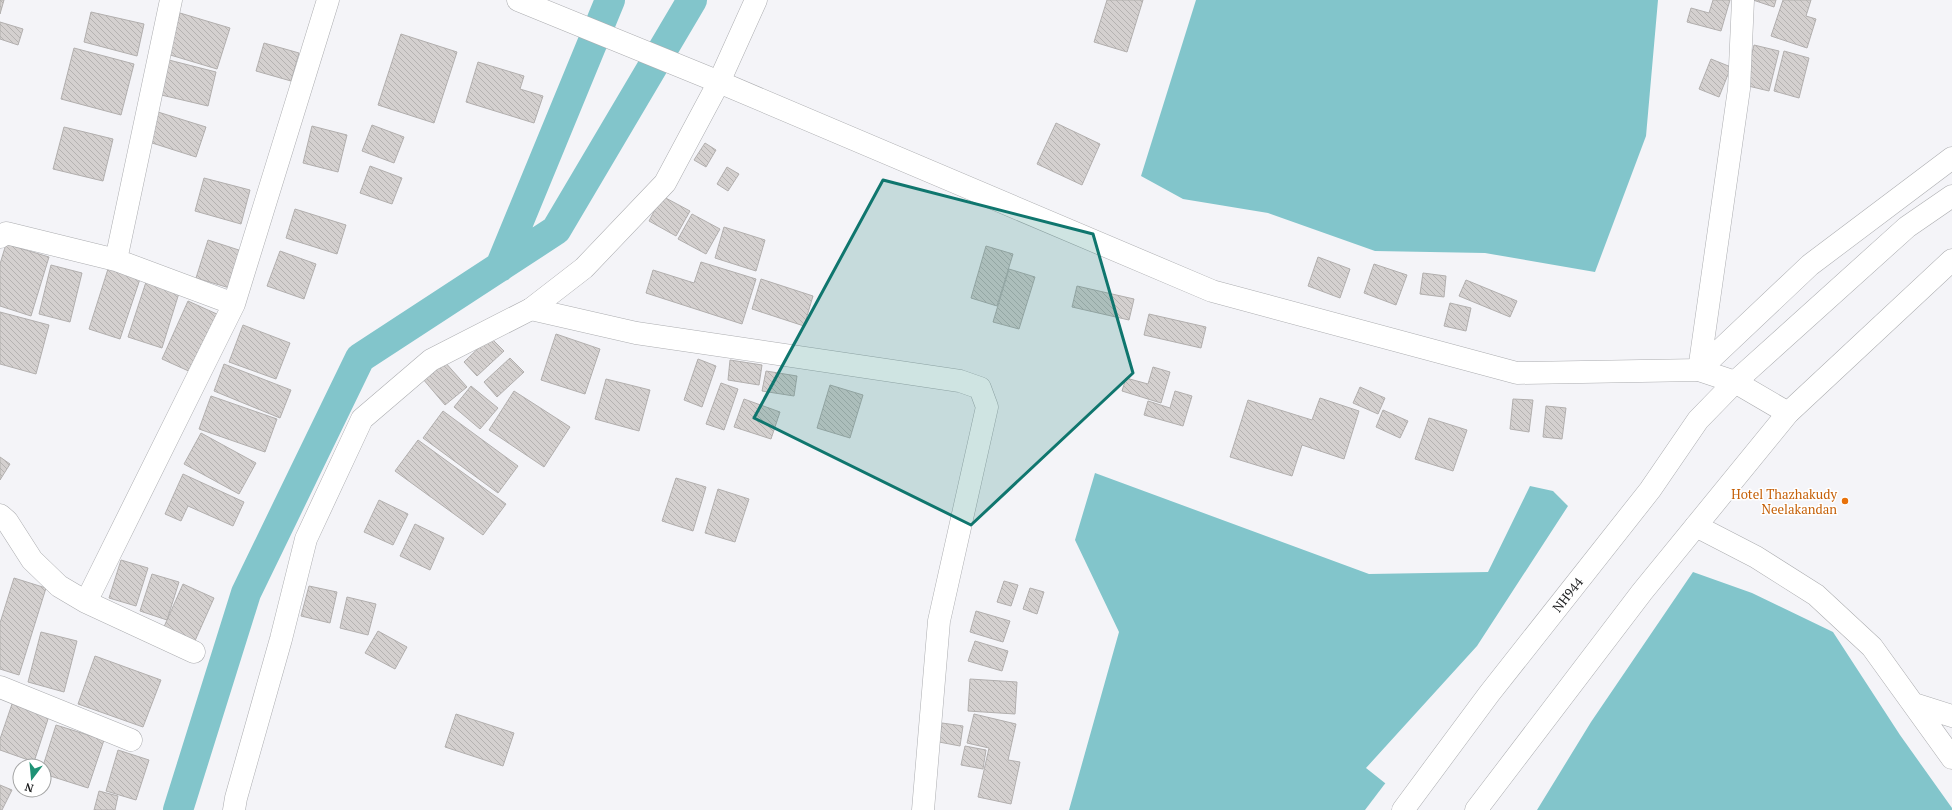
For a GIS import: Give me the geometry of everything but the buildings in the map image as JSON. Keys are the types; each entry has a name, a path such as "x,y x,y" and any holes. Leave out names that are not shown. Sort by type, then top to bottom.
{"main road":[{"path":"116,260 171,0"},
{"path":"86,602 234,304 328,0"},
{"path":"518,0 546,5 571,22 719,82 1212,291 1517,373 1699,370 1735,382 1788,413"},
{"path":"234,810 236,798 281,639 306,539 362,419 431,360 531,309 584,268 665,183 719,82 756,0"},
{"path":"1699,370 1739,89 1743,0"},
{"path":"1699,370 1810,265 1952,158"},
{"name":"NH944","path":"1403,810 1489,694 1650,490 1698,420 1735,382 1907,227 1952,196"},
{"path":"0,237 6,233 116,260 234,304"},
{"path":"1476,810 1642,592 1788,413 1952,260"},
{"path":"531,309 636,333 960,381 980,388 987,407 939,621 923,810"},
{"path":"0,515 7,521 32,560 59,586 86,602 194,652"},
{"path":"1696,526 1756,557 1816,595 1872,647 1952,758"},
{"path":"0,687 131,740"},
{"path":"1914,704 1952,716"}],"highlighted area":[{"path":"883,180 1093,234 1133,373 971,525 754,418"}],"water":[{"path":"1196,0 1658,0 1646,136 1595,272 1485,253 1375,251 1268,213 1183,199 1141,176"},
{"path":"1095,473 1369,574 1488,572 1530,486 1553,491 1568,506 1477,646 1366,768 1419,810 1069,810 1119,632 1075,540"},
{"path":"1693,572 1752,593 1833,632 1900,735 1952,810 1537,810 1591,722"}],"pier":[{"path":"1387,781 1421,808 1421,810 1365,810"}],"waterway":[{"path":"500,267 610,0"},
{"path":"178,810 246,593 360,358 556,230 692,0"}],"place":[{"name":"Hotel Thazhakudy Neelakandan","path":"1845,501"}]}
